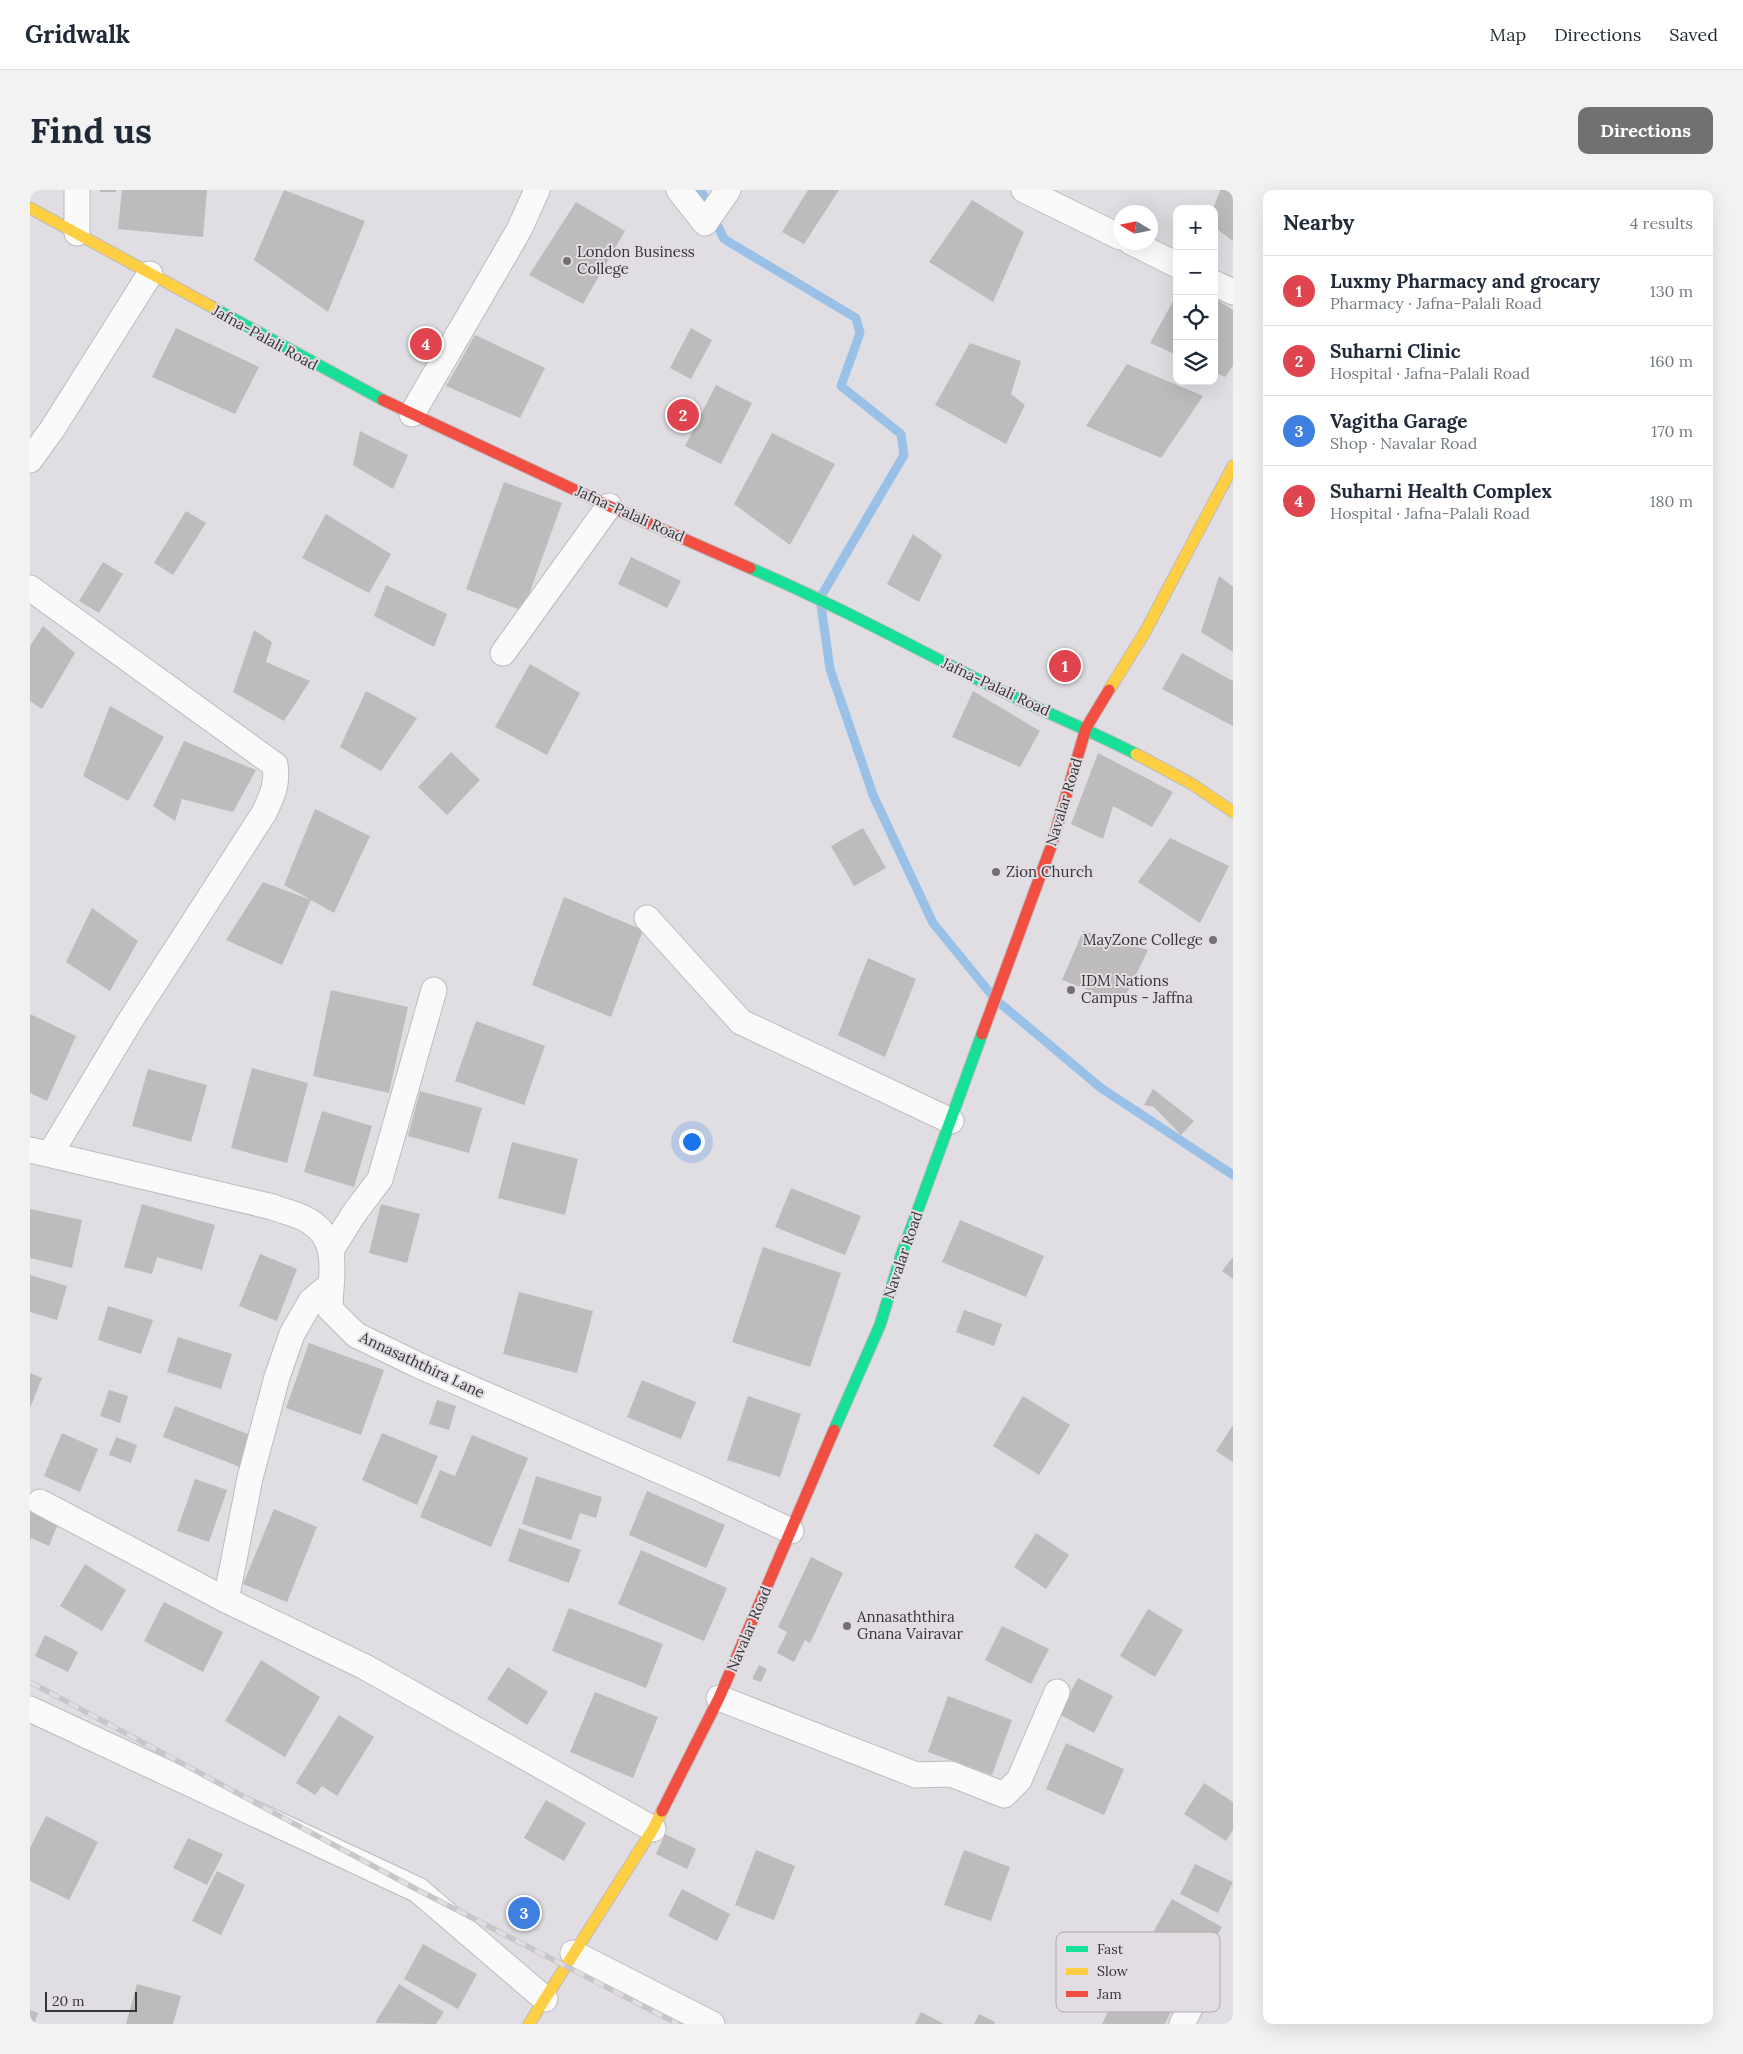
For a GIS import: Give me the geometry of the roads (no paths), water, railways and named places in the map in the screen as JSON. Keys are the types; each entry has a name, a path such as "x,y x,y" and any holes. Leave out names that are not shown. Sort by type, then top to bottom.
{"street":[{"path":"77,190 77,233"},
{"path":"412,414 519,230 537,190"},
{"path":"679,190 705,223 728,190"},
{"path":"1024,190 1113,234"},
{"name":"Jafna-Palali Road","path":"30,208 297,355 412,414 609,506 820,598 978,680 1086,728 1192,784 1233,812"},
{"path":"1147,250 1173,263"},
{"path":"30,460 53,428 150,274"},
{"path":"1218,285 1233,292"},
{"name":"Navalar Road","path":"529,2024 653,1829 719,1698 880,1325 901,1256 1052,844 1086,728 1145,632 1233,466"},
{"path":"503,653 609,506"},
{"path":"30,588 275,765 277,776 275,789 264,813 130,1021 40,1152 282,1210 308,1220 323,1231 332,1250"},
{"path":"647,918 741,1022 951,1121"},
{"path":"332,1250 353,1215 380,1179 434,990"},
{"name":"Annasaththira Lane","path":"332,1250 330,1309 356,1335 418,1365 699,1488 792,1531"},
{"path":"226,1600 244,1505 277,1377 292,1334 311,1301 330,1285"},
{"path":"40,1502 226,1600 365,1667 653,1829"},
{"path":"719,1698 916,1775 951,1774 1004,1795 1019,1780 1057,1692"},
{"path":"30,1709 418,1890 544,2000"},
{"path":"573,1953 712,2024"},
{"path":"1182,2024 1188,2012"}],"waterway":[{"path":"701,190 724,239 856,318 860,333 841,386 901,434 904,455 820,598 830,669 873,795 933,923 995,999 1101,1088 1233,1175"}],"railway":[{"path":"30,1682 418,1890 678,2024"}],"place":[{"name":"London Business College","path":"567,261"},
{"name":"Suharni Health Complex","path":"426,344"},
{"name":"Suharni Clinic","path":"683,415"},
{"name":"Luxmy Pharmacy and grocary","path":"1065,666"},
{"name":"Zion Church","path":"996,872"},
{"name":"MayZone College","path":"1213,940"},
{"name":"IDM Nations Campus - Jaffna","path":"1071,990"},
{"name":"Annasaththira Gnana Vairavar","path":"847,1626"},
{"name":"Vagitha Garage","path":"524,1913"}]}
